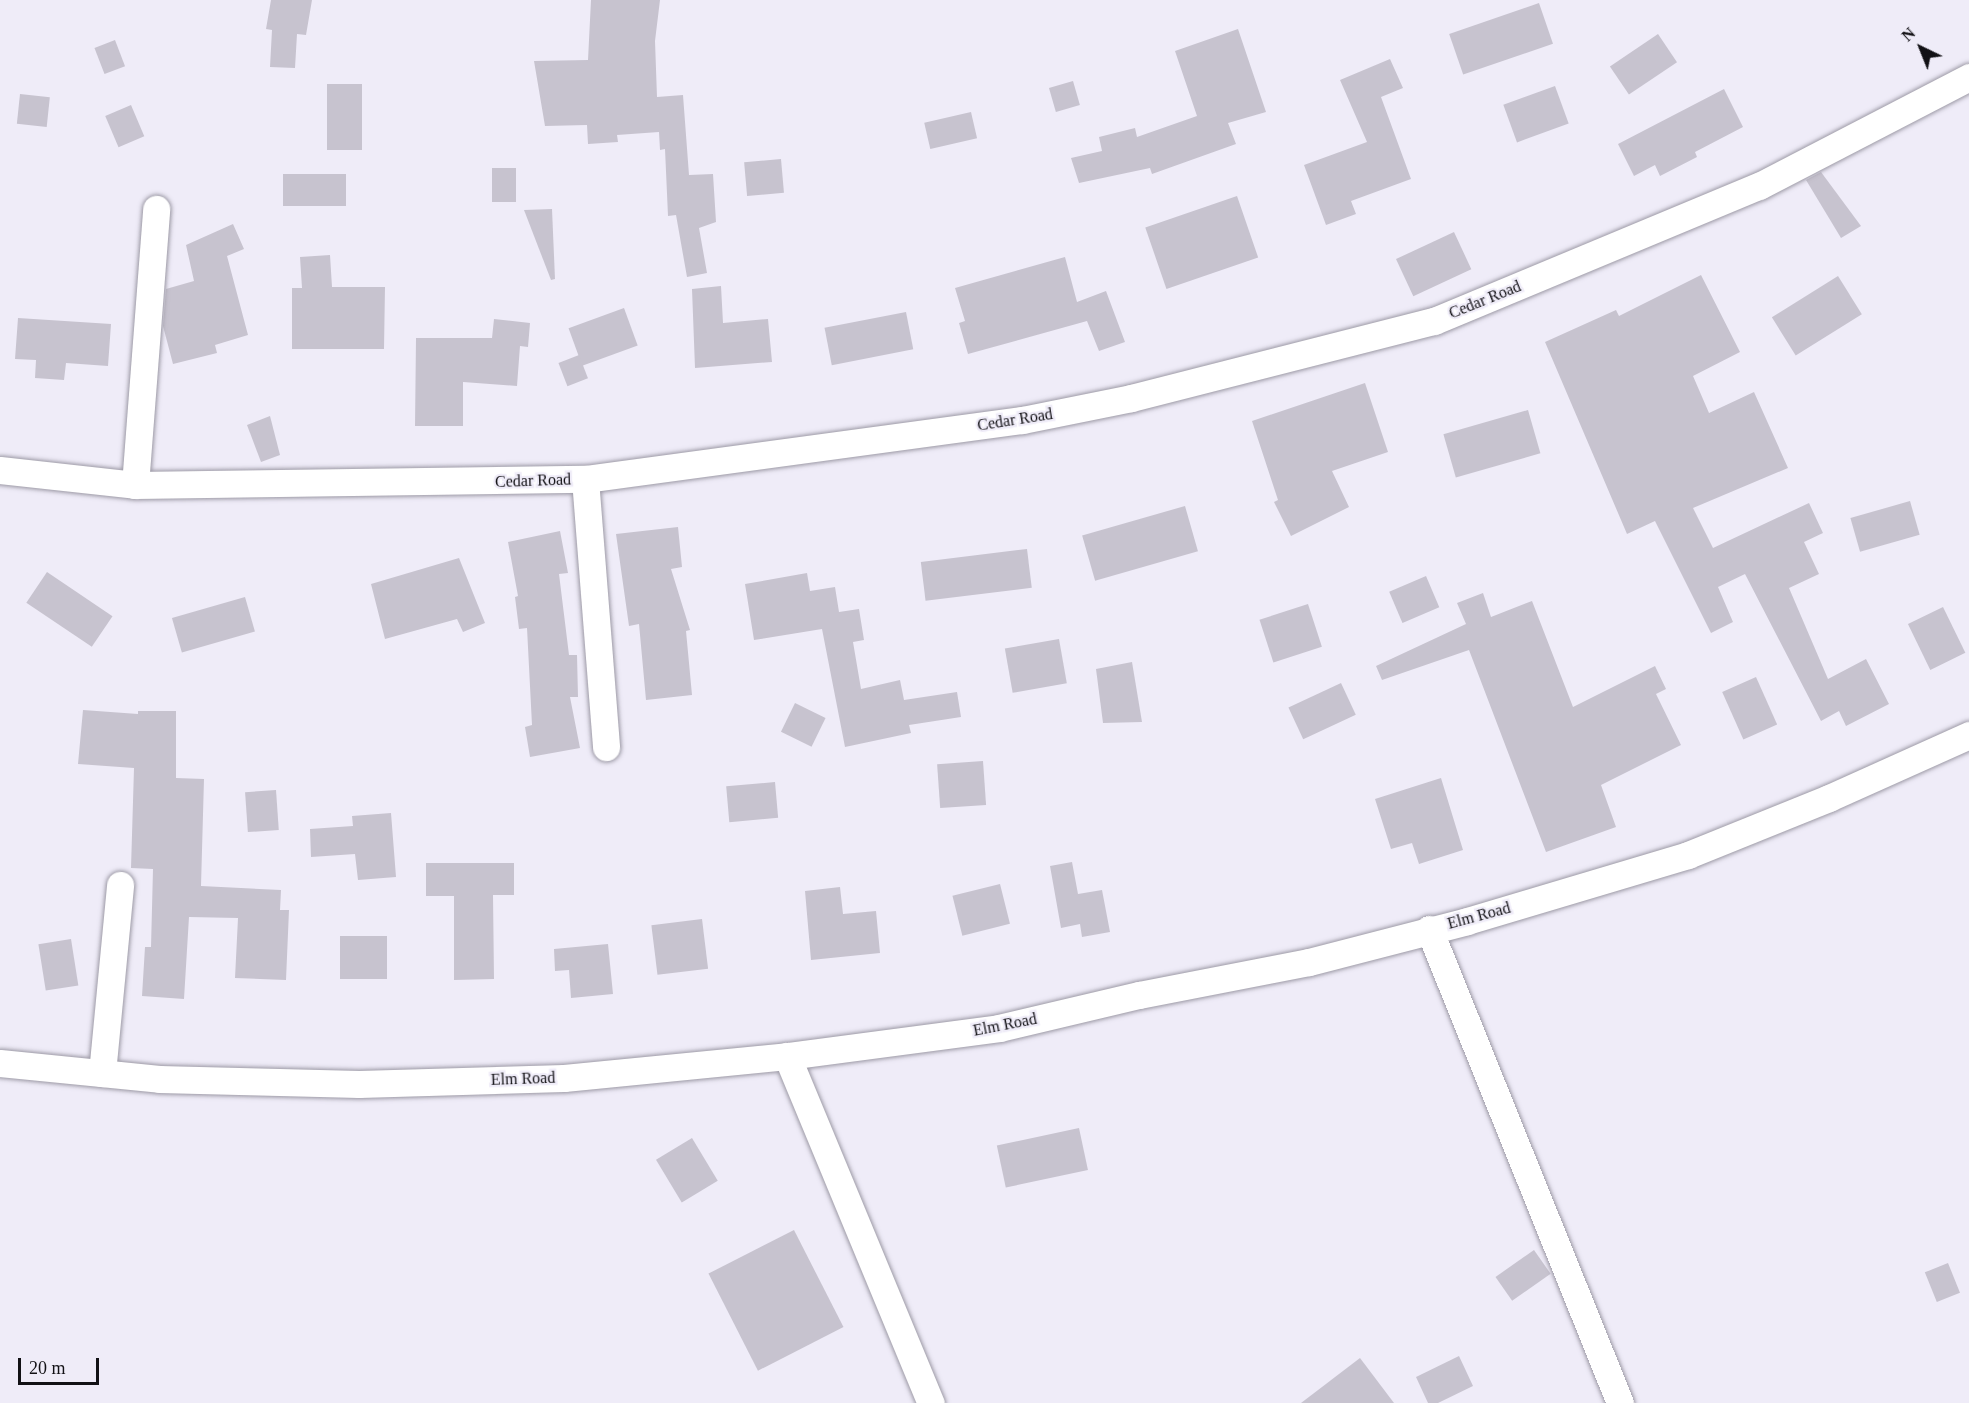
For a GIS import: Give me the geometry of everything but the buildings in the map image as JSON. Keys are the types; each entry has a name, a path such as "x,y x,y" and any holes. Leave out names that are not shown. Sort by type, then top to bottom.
{"street":[{"name":"Cedar Road","path":"0,470 135,485 585,479 1022,420 1177,387 1434,321 1759,186 1969,77"},
{"path":"135,485 156,209"},
{"path":"585,479 606,747"},
{"name":"Elm Road","path":"0,1063 159,1079 359,1084 564,1078 788,1056 999,1028 1139,994 1309,962 1688,855 1830,798 1969,735"},
{"path":"102,1073 120,885"},
{"path":"1430,928 1620,1403"},
{"path":"788,1056 931,1403"}]}
